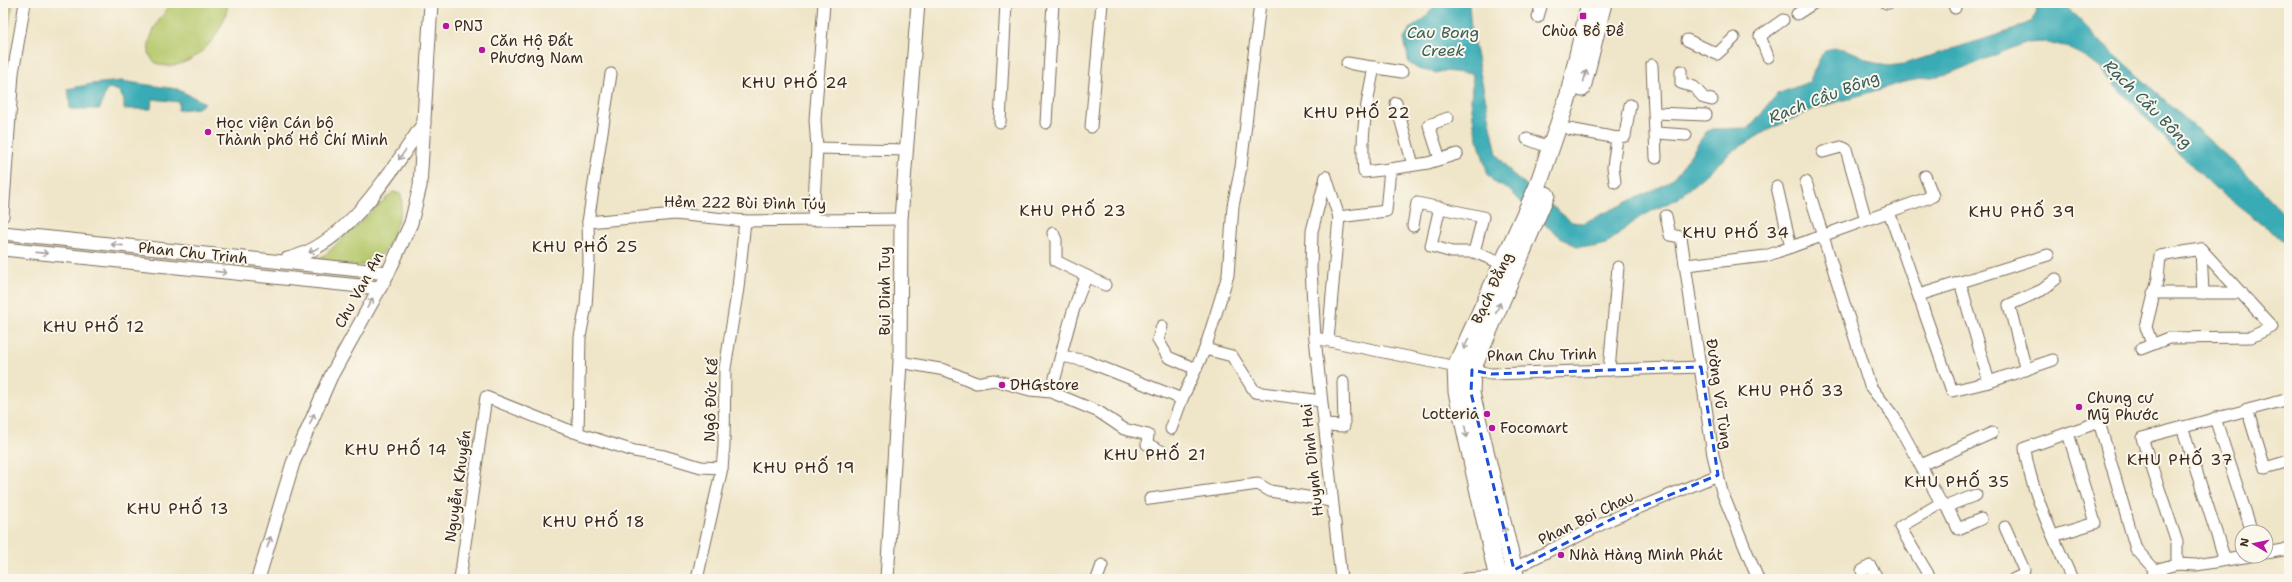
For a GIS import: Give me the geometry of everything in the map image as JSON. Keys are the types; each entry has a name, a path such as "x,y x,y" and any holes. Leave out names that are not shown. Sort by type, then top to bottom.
{"main road":[{"name":"Bạch Đằng","path":"1542,190 1551,148 1569,94 1590,3"},
{"name":"Bạch Đằng","path":"1515,574 1464,368 1569,129 1579,101 1603,3"},
{"name":"Bạch Đằng","path":"1498,578 1457,392 1464,368 1503,264 1529,222"}],"street":[{"path":"3,216 13,73 25,3"},
{"name":"Chu Van An","path":"258,579 293,463 331,376 388,273 411,223 420,186 430,3"},
{"name":"Bui Dinh Tuy","path":"887,579 900,362 901,219 918,3"},
{"path":"1000,122 1006,3"},
{"path":"1046,123 1053,3"},
{"path":"1091,126 1102,3"},
{"path":"1171,429 1182,398 1205,349 1228,275 1233,206 1240,167 1260,3"},
{"path":"1538,17 1542,3"},
{"path":"1797,14 1814,3"},
{"path":"813,220 817,148 815,120 823,7"},
{"path":"1768,57 1760,36 1783,20"},
{"path":"1687,40 1717,54 1734,38"},
{"path":"1347,63 1402,72"},
{"path":"1652,65 1656,158"},
{"path":"1374,67 1364,120 1362,155 1364,172 1413,165 1457,154"},
{"path":"1681,70 1681,83 1694,86 1704,98 1712,100"},
{"path":"611,74 588,222 589,261 586,306 580,337 578,433 634,452 664,456 701,467 722,468"},
{"path":"1396,103 1413,165"},
{"path":"1569,129 1617,138 1625,136 1630,105"},
{"path":"1655,113 1706,115"},
{"path":"1440,159 1429,125 1448,118"},
{"name":"Phan Chu Trinh","path":"278,261 301,257 321,246 349,220 376,192 424,123"},
{"path":"1656,133 1686,135"},
{"path":"1615,182 1613,167 1617,138"},
{"path":"1527,139 1551,148"},
{"path":"1823,152 1841,147 1846,149 1866,220"},
{"path":"817,148 907,150"},
{"path":"1328,340 1339,217 1386,211 1390,169"},
{"path":"1686,265 1766,256 1933,196 1925,176"},
{"name":"Huynh Dinh Hai","path":"1339,217 1326,177 1314,224 1311,246 1315,338 1331,501 1341,579"},
{"path":"1806,182 1870,386 1894,417 1958,529 1981,518"},
{"path":"1777,187 1791,247"},
{"path":"1413,226 1416,203 1483,217 1474,252"},
{"path":"1440,207 1431,246 1452,252 1474,252 1503,264"},
{"path":"1889,212 1952,391 1989,382 2053,360"},
{"name":"Hẻm 222 Bùi Đình Túy","path":"588,222 676,214 744,221 901,219"},
{"name":"Đường Vũ Tùng","path":"1666,216 1670,235 1681,237 1713,455 1718,475 1727,506 1758,579"},
{"name":"Ngô Đức Kế","path":"697,579 722,468 724,446 725,368 738,288 744,221"},
{"name":"Phan Chu Trinh","path":"3,233 388,273"},
{"path":"1053,233 1056,240 1056,261 1105,285"},
{"name":"Phan Chu Trinh","path":"3,249 379,288"},
{"path":"2201,249 2203,293"},
{"path":"2152,344 2146,327 2153,293 2158,278 2160,256 2201,249"},
{"path":"2141,349 2169,338 2251,337 2272,327 2201,249"},
{"path":"182,268 184,252"},
{"path":"1918,295 2048,254"},
{"path":"1609,370 1618,267"},
{"path":"1051,392 1062,356 1067,327 1087,276"},
{"path":"2026,370 2009,304 2042,290 2056,279"},
{"path":"1960,282 1989,382"},
{"path":"2153,293 2242,293"},
{"path":"1162,326 1158,340 1168,357 1196,369"},
{"name":"Phan Chu Trinh","path":"1315,338 1491,374 1701,367"},
{"path":"1205,349 1232,356 1255,392 1321,401"},
{"path":"1062,356 1086,361 1166,394 1182,398"},
{"path":"900,362 944,370 976,383 994,380 1030,390 1051,392 1099,412 1124,429 1148,435 1146,444 1163,452"},
{"path":"1324,425 1344,426 1343,382"},
{"name":"Nguyễn Khuyến","path":"460,579 486,398 578,433"},
{"path":"2177,564 2176,542 2142,438 2289,399"},
{"path":"2247,409 2265,468 2289,461"},
{"path":"2215,418 2249,524"},
{"path":"2072,579 2053,536 2027,465 2025,448 2099,422 2136,549 2153,574 2177,564 2196,565 2234,559"},
{"path":"2182,427 2225,560"},
{"path":"1921,465 1992,433"},
{"path":"2053,536 2095,522 2068,433"},
{"name":"Phan Boi Chau","path":"1465,579 1498,578 1515,574 1612,519 1718,475"},
{"path":"1150,499 1258,484 1270,491 1331,501"},
{"path":"1931,579 1900,527 1944,504 1976,495"},
{"path":"2005,527 2024,570 2023,575 2014,579"},
{"path":"2274,552 2288,549 2289,547"},
{"path":"1097,579 1102,565"},
{"path":"1862,571 1870,566 1878,579"}],"highlighted area":[{"path":"1701,367 1718,475 1612,519 1514,570 1471,393 1472,370 1491,374"}],"green space":[{"path":"3,3 13,3 3,54"},
{"path":"172,3 228,3 228,5 218,32 202,51 184,62 167,66 154,62 149,50 154,30"},
{"path":"393,192 401,194 401,208 394,231 381,256 373,262 364,265 316,260 326,254"}],"water":[{"name":"Cau Bong Creek","path":"1437,3 1469,3 1471,29 1497,154 1514,176 1572,222 1583,223 1664,185 1678,173 1706,132 1713,129 1747,128 1754,123 1777,94 1809,82 1821,56 1826,50 1839,48 1853,52 1882,65 1891,66 1904,64 2013,30 2032,21 2037,10 2033,3 2063,3 2104,45 2241,169 2289,218 2289,248 2270,230 2214,187 2175,149 2099,68 2082,55 2063,46 2048,42 2025,43 1948,74 1904,82 1814,109 1768,130 1733,151 1678,198 1640,217 1606,244 1595,247 1577,246 1566,241 1540,221 1508,189 1495,183 1488,175 1474,125 1471,100 1473,74 1443,71 1436,73 1418,69 1409,63 1404,39 1410,29 1425,18"},
{"path":"121,81 177,89 205,103 198,108 178,110 179,102 152,99 151,109 124,109 124,100 119,91 109,88 105,93 100,109 70,109 67,89 92,84"}],"place":[{"name":"Chùa Bồ Đề","path":"1583,16"},
{"name":"PNJ","path":"446,26"},
{"name":"Căn Hộ Đất Phương Nam","path":"482,50"},
{"name":"Học viện Cán bộ Thành phố Hồ Chí Minh","path":"208,132"},
{"name":"DHGstore","path":"1002,385"},
{"name":"Chung cư Mỹ Phước","path":"2079,407"},
{"name":"Lotteria","path":"1487,414"},
{"name":"Focomart","path":"1492,428"},
{"name":"Nhà Hàng Minh Phát","path":"1561,555"}],"district":[{"name":"KHU PHỐ 24","path":"795,82"},
{"name":"KHU PHỐ 22","path":"1357,112"},
{"name":"KHU PHỐ 23","path":"1073,210"},
{"name":"KHU PHỐ 39","path":"2022,211"},
{"name":"KHU PHỐ 34","path":"1736,232"},
{"name":"KHU PHỐ 25","path":"585,246"},
{"name":"KHU PHỐ 12","path":"94,326"},
{"name":"KHU PHỐ 33","path":"1791,390"},
{"name":"KHU PHỐ 14","path":"396,449"},
{"name":"KHU PHỐ 21","path":"1155,454"},
{"name":"KHU PHỐ 37","path":"2180,459"},
{"name":"KHU PHỐ 19","path":"804,467"},
{"name":"KHU PHỐ 35","path":"1957,481"},
{"name":"KHU PHỐ 13","path":"178,508"},
{"name":"KHU PHỐ 18","path":"594,521"}],"water label":[{"name":"Rạch Cầu Bông","path":"1824,97"},
{"name":"Rạch Cầu Bông","path":"2148,104"}]}
